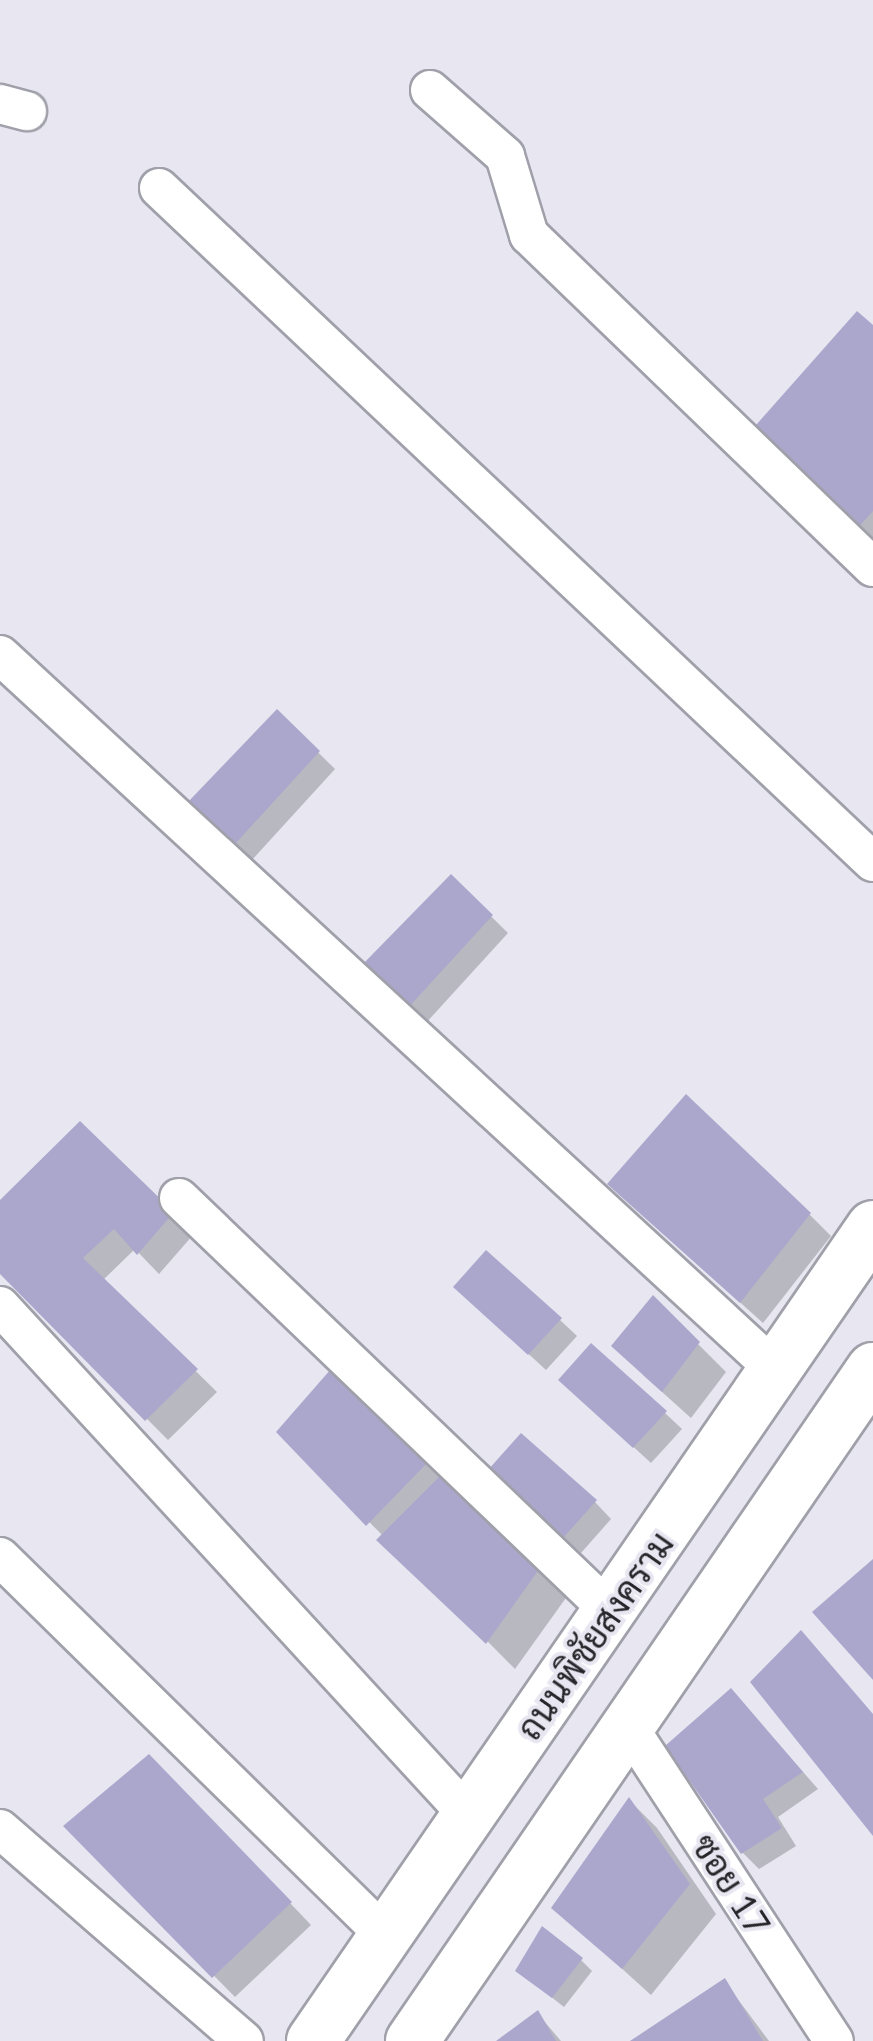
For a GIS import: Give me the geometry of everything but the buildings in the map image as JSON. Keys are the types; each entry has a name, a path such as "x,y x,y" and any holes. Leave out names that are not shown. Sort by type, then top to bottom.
{"main road":[{"name":"ถนนพิชัยสงคราม","path":"313,2041 873,1227"},
{"path":"412,2041 873,1369"}],"street":[{"path":"430,90 505,156 529,236 873,568"},
{"path":"159,188 873,862"},
{"path":"0,655 776,1370"},
{"path":"179,1198 610,1611"},
{"path":"0,1306 469,1816"},
{"path":"0,1556 386,1936"},
{"name":"ซอย 17","path":"629,1728 834,2041"},
{"path":"0,1829 244,2041"}]}
